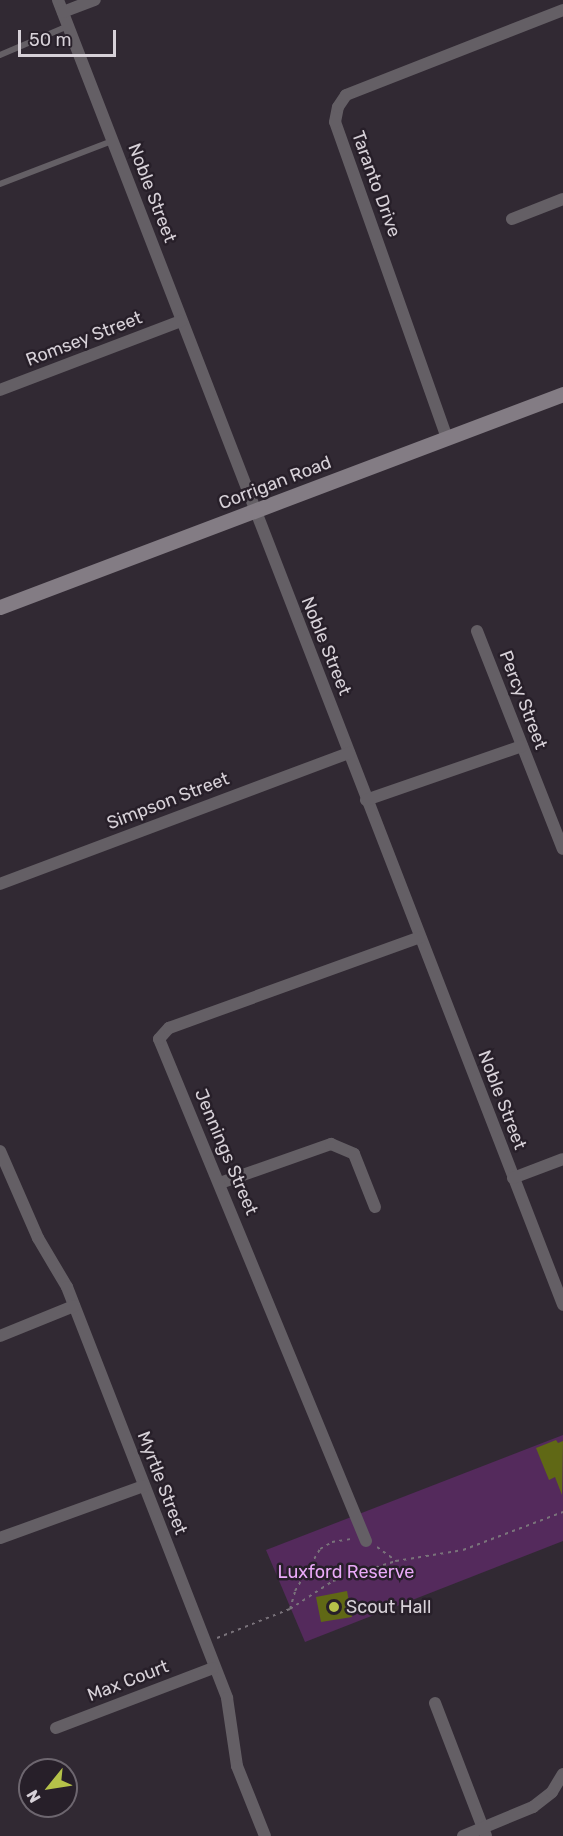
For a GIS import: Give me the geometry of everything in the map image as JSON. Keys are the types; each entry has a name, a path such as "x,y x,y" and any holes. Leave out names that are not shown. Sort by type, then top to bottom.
{"main road":[{"name":"Corrigan Road","path":"0,607 563,394"}],"street":[{"name":"Noble Street","path":"58,0 563,1305"},
{"path":"63,12 95,0"},
{"name":"Taranto Drive","path":"447,438 334,122 338,107 346,95 563,10"},
{"path":"512,219 563,199"},
{"name":"Romsey Street","path":"0,390 181,321"},
{"name":"Percy Street","path":"477,630 563,849"},
{"path":"366,800 522,746"},
{"name":"Simpson Street","path":"0,884 349,753"},
{"name":"Jennings Street","path":"366,1541 159,1038 169,1028 420,937"},
{"path":"220,1183 331,1144 354,1154 375,1207"},
{"name":"Myrtle Street","path":"0,1151 5,1181 74,1306 205,1642 213,1668 227,1698 237,1766 265,1836"},
{"path":"513,1178 563,1159"},
{"path":"0,1336 74,1306"},
{"path":"0,1538 144,1486"},
{"name":"Max Court","path":"57,1728 213,1668"},
{"path":"435,1703 484,1832"},
{"path":"463,1836 484,1832 533,1807 552,1792 563,1774"}],"lane":[{"path":"0,55 68,25"},
{"path":"0,184 112,141"}],"path":[{"path":"205,1642 290,1609 321,1585 396,1561 463,1550 563,1512"},
{"path":"290,1609 295,1591 320,1549 341,1539 366,1541 396,1561"}],"green space":[{"name":"Luxford Reserve","path":"563,1435 563,1541 305,1642 266,1550"}],"building":[{"path":"556,1440 558,1443 563,1441 562,1495 555,1477 549,1480 536,1448"},
{"name":"Scout Hall","path":"347,1591 352,1617 321,1622 316,1597"}],"place":[{"name":"Scout Hall","path":"334,1607"}]}
